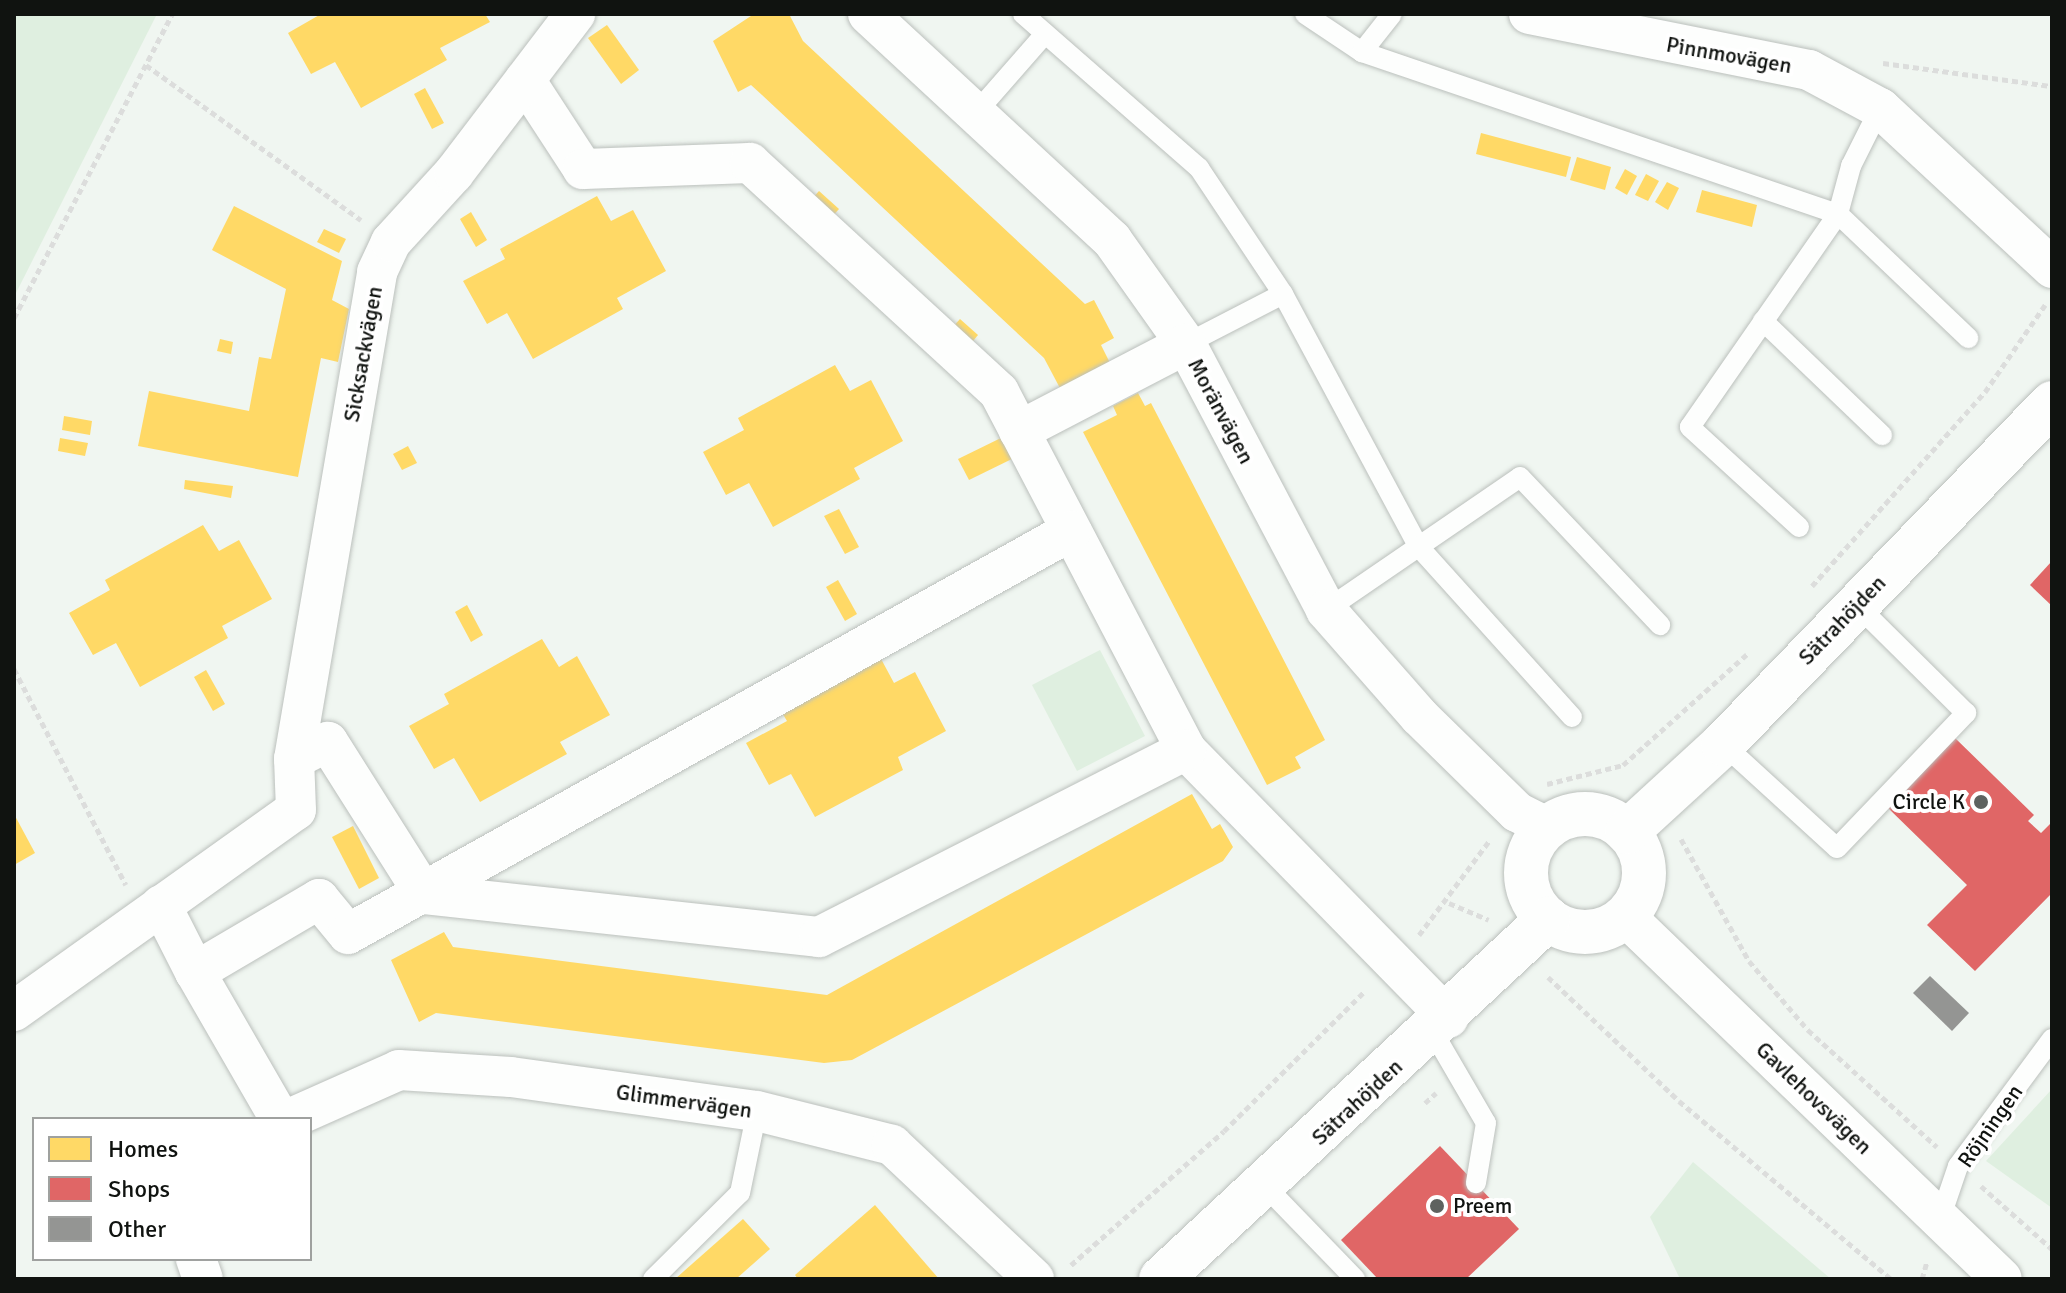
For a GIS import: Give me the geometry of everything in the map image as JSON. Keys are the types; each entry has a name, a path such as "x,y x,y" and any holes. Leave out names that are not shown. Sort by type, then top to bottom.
{"street":[{"name":"Sicksackvägen","path":"14,1011 296,810 294,759 377,272 391,242 525,80 575,14"},
{"name":"Pinnmovägen","path":"1529,14 1809,70 1880,108 2052,268"},
{"name":"Moränvägen","path":"871,15 974,115 1112,240 1186,344 1326,610 1532,820"},
{"path":"525,80 583,169 750,163 999,392 1186,750 1394,960 1441,1025"},
{"path":"1019,431 1186,344"},
{"name":"Sätrahöjden","path":"1638,821 1723,744 2052,403"},
{"path":"195,972 319,899 348,934 1071,531"},
{"path":"294,759 328,742 424,894"},
{"path":"424,894 819,937 1186,750"},
{"path":"1597,814 1638,821 1643,884 1625,916 1579,932 1548,919 1526,873 1532,820 1597,814"},
{"path":"152,912 195,972 279,1117"},
{"name":"Gavlehovsvägen","path":"1625,916 2002,1279"},
{"name":"Sätrahöjden","path":"1161,1279 1266,1187 1441,1025 1548,919"},
{"name":"Glimmervägen","path":"293,1117 399,1070 511,1077 757,1111 892,1145 1050,1274"}],"lane":[{"path":"1023,14 1199,168 1283,294 1418,546 1572,717"},
{"path":"1305,14 1362,52 1838,214 1968,338"},
{"path":"1362,52 1392,14"},
{"path":"974,115 1045,34"},
{"path":"1799,527 1690,427 1838,214 1851,166 1880,108"},
{"path":"1186,344 1283,294"},
{"path":"1763,321 1882,435"},
{"path":"1326,610 1520,477 1660,625"},
{"path":"1723,744 1837,848 1966,713 1857,605"},
{"path":"1441,1025 1486,1123 1476,1183"},
{"name":"Röjningen","path":"1940,1219 1958,1166 2052,1039"},
{"path":"653,1279 740,1193 757,1111"},
{"path":"1266,1187 1355,1279"}],"path":[{"path":"15,314 172,14"},
{"path":"1874,61 2052,86"},
{"path":"146,65 391,242"},
{"path":"1801,598 1985,392 2052,294"},
{"path":"1050,1274 1224,1131 1449,903 1480,850 1532,820 1557,777 1623,765 1759,642"},
{"path":"14,669 152,912"},
{"path":"1623,765 1638,821 1687,844 1749,961 1808,1030 2052,1249"},
{"path":"1551,979 1679,1101 1891,1279"}],"green space":[{"path":"14,14 157,14 14,297"},
{"path":"1100,650 1145,736 1077,771 1032,685"},
{"path":"2052,1089 2052,1208 1986,1161"},
{"path":"1693,1162 1831,1279 1680,1279 1650,1217"}],"building: Homes":[{"path":"321,14 485,14 490,22 440,48 447,60 361,108 335,62 311,74 288,33"},
{"path":"754,14 789,14 803,41 1085,304 1094,300 1114,338 1101,345 1110,363 1061,390 1044,358 762,95 751,85 738,92 713,41"},
{"path":"607,25 639,70 621,84 588,38"},
{"path":"425,88 444,123 432,129 414,94"},
{"path":"1481,133 1571,157 1566,177 1476,154"},
{"path":"1577,157 1611,167 1605,190 1570,180"},
{"path":"1625,169 1637,176 1627,195 1615,188"},
{"path":"1646,174 1659,181 1648,201 1635,195"},
{"path":"1667,182 1679,188 1668,210 1655,202"},
{"path":"1702,190 1757,205 1752,227 1696,212"},
{"path":"819,191 839,209 830,219 810,201"},
{"path":"597,196 611,221 633,210 666,271 617,298 623,309 533,359 507,313 487,324 463,281 505,259 500,249"},
{"path":"234,206 342,261 332,300 349,309 338,362 321,358 298,477 138,446 149,391 249,411 259,357 271,359 286,289 212,250"},
{"path":"471,212 487,240 476,247 460,219"},
{"path":"324,229 346,239 339,253 317,242"},
{"path":"960,319 978,335 968,347 949,331"},
{"path":"220,339 233,342 231,354 217,351"},
{"path":"835,365 850,391 871,380 903,441 854,468 860,479 773,527 749,483 726,495 703,452 744,430 738,418"},
{"path":"1138,393 1145,406 1151,403 1325,740 1295,757 1301,768 1267,785 1083,432 1117,415 1113,406"},
{"path":"64,416 92,421 90,435 62,430"},
{"path":"1007,435 1018,456 969,480 958,459"},
{"path":"60,438 88,443 85,456 58,451"},
{"path":"408,446 417,463 402,470 393,454"},
{"path":"185,480 233,486 231,498 184,489"},
{"path":"839,509 859,547 845,554 824,516"},
{"path":"203,525 219,551 239,540 272,599 222,626 228,638 140,687 116,643 93,655 69,613 110,590 105,580"},
{"path":"838,580 857,614 845,621 826,587"},
{"path":"467,605 483,635 471,642 455,612"},
{"path":"542,639 559,667 577,656 610,715 560,742 567,754 480,802 454,758 434,769 409,726 449,704 444,694"},
{"path":"880,657 894,683 915,672 946,731 898,757 903,770 815,817 791,774 769,785 746,743 787,721 781,711"},
{"path":"206,670 225,704 213,711 194,677"},
{"path":"1192,794 1212,829 1220,824 1233,847 1223,861 852,1060 824,1063 436,1013 419,1022 391,960 444,932 453,947 827,995"},
{"path":"14,814 35,853 14,865"},
{"path":"353,826 379,878 359,889 332,837"},
{"path":"875,1205 939,1279 798,1279 795,1275"},
{"path":"743,1219 770,1249 736,1279 675,1279"}],"building: Shops":[{"path":"2052,561 2052,606 2030,585"},
{"path":"1954,737 2034,815 2028,821 2041,833 2052,822 2052,893 1975,971 1927,925 1967,885 1887,807"},
{"name":"Preem","path":"1440,1146 1519,1229 1466,1279 1378,1279 1341,1240"}],"building: Other":[{"path":"1930,976 1969,1013 1952,1031 1913,993"}],"place":[{"name":"Circle K","path":"1981,802"},
{"name":"Preem","path":"1437,1206"}]}
